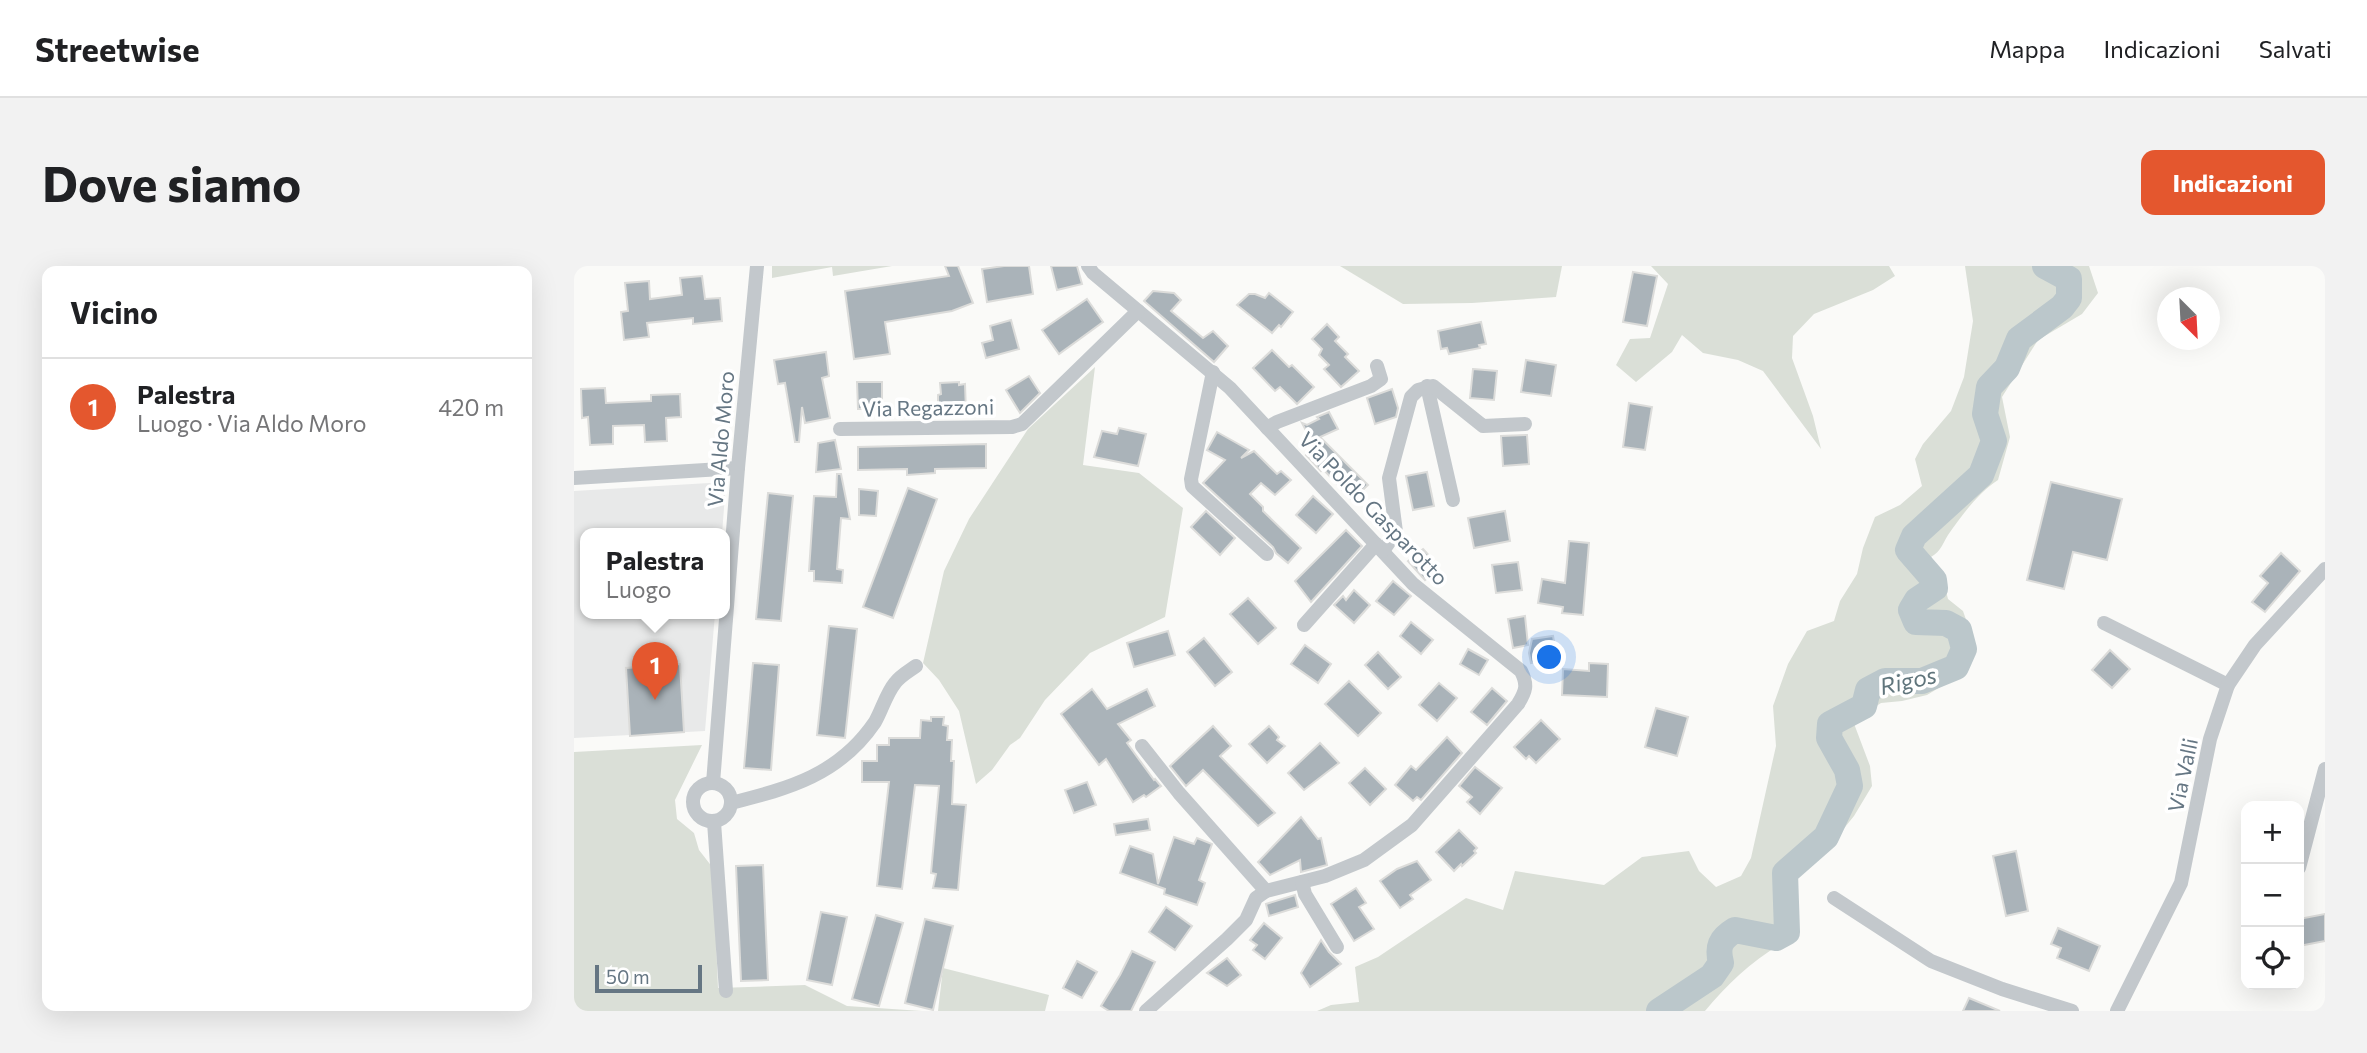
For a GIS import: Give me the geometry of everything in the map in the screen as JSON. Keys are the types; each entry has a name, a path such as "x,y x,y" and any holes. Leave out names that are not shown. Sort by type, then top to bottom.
{"street":[{"name":"Via Aldo Moro","path":"730,569 757,266"},
{"name":"Via Poldo Gasparotto","path":"1088,266 1213,372 1413,584 1521,671 1527,682 1525,693 1412,825 1363,860 1325,876 1266,891"},
{"name":"Via Regazzoni","path":"840,429 1012,427 1022,424 1138,311"},
{"path":"1267,428 1371,386 1381,379 1377,366"},
{"path":"1213,372 1192,486 1267,554"},
{"path":"1304,625 1396,532 1389,478 1411,397 1418,390 1427,386 1439,389 1483,426 1525,424"},
{"path":"1427,386 1453,500"},
{"path":"574,478 738,468"},
{"name":"Via Valli","path":"2118,1011 2181,883 2210,739 2228,685 2255,645 2325,569"},
{"name":"Via Aldo Moro","path":"713,783 726,619"},
{"path":"2105,622 2228,685"},
{"path":"731,803 776,792 802,782 823,772 844,757 874,722 894,683 916,666"},
{"path":"1142,746 1179,793 1266,891 1256,898 1246,920 1146,1011"},
{"path":"2300,864 2325,769"},
{"path":"713,783 727,791 731,803 724,817 714,822 697,815 692,803 701,787 713,783"},
{"path":"714,822 726,991"},
{"path":"1301,882 1305,894 1337,947"},
{"path":"1834,898 1931,961 2002,989 2073,1011"}],"shaded area":[{"path":"772,266 892,266 833,276 832,267 772,278"},
{"path":"1340,266 1562,266 1556,297 1472,303 1403,304"},
{"path":"1651,266 1889,266 1895,276 1873,290 1814,314 1793,336 1792,358 1813,416 1821,449 1763,371 1738,360 1703,353 1682,335 1672,352 1636,382 1616,365 1630,339 1650,338 1668,284"},
{"path":"1965,266 2089,266 2098,293 2082,314 2038,340 2002,397 2010,437 1998,480 1971,505 1931,557 1937,567 1937,575 1944,583 1948,599 1963,611 1970,631 1960,675 1927,695 1881,703 1853,721 1870,766 1872,786 1854,816 1824,853 1791,882 1792,938 1767,952 1745,970 1705,1011 1317,1011 1331,1005 1359,1002 1355,967 1378,957 1466,898 1503,910 1515,871 1604,885 1642,857 1689,851 1699,871 1716,887 1741,876 1751,858 1776,746 1773,706 1788,664 1807,631 1834,621 1840,601 1857,574 1863,548 1875,517 1900,505 1922,486 1915,459 1923,444 1951,411 1964,377 1973,321"},
{"path":"1095,367 1083,465 1139,473 1183,508 1165,617 1090,653 1045,700 1020,738 1010,745 992,770 976,784 959,711 939,680 923,663 944,571 969,519 1028,429"},
{"path":"726,482 722,528 580,528 580,619 715,619 705,731 574,738 574,491"},
{"path":"702,745 675,800 677,819 694,833 699,850 713,868 718,988 805,985 847,1006 922,1011 574,1011 574,752"},
{"path":"943,968 1049,995 1045,1011 938,1011"}],"building":[{"path":"945,266 958,266 973,303 952,311 885,322 890,354 854,359 845,291 949,276"},
{"path":"1029,266 1033,294 987,302 982,269"},
{"path":"1051,266 1077,266 1082,284 1057,290"},
{"path":"1633,272 1657,276 1647,326 1623,322"},
{"path":"702,276 705,299 720,298 722,321 693,324 693,318 647,323 649,337 624,340 621,312 628,311 625,283 649,281 650,299 682,295 680,278"},
{"path":"1153,291 1174,293 1181,300 1171,311 1203,338 1213,331 1228,346 1214,362 1144,301"},
{"path":"1269,293 1293,312 1281,327 1279,325 1272,333 1237,305 1249,294 1265,298"},
{"path":"1087,299 1103,322 1059,354 1042,330"},
{"path":"1011,320 1019,349 986,358 982,343 993,340 990,326"},
{"path":"1481,322 1486,344 1479,345 1480,348 1449,354 1447,348 1441,349 1438,331"},
{"path":"1327,324 1339,337 1335,341 1348,354 1345,357 1359,371 1341,387 1324,369 1329,365 1319,355 1322,349 1312,339"},
{"path":"1272,350 1314,387 1297,404 1280,387 1275,391 1253,368"},
{"path":"826,352 829,376 822,378 830,418 805,423 802,407 799,442 795,442 785,383 778,384 774,360"},
{"path":"1526,360 1556,365 1551,396 1521,392"},
{"path":"1473,369 1497,371 1494,400 1470,398"},
{"path":"1029,376 1040,393 1020,413 1006,390"},
{"path":"857,382 882,382 882,409 858,409"},
{"path":"959,382 959,385 965,384 966,412 938,413 940,383"},
{"path":"605,388 606,403 651,401 651,395 680,394 681,417 666,418 667,441 645,442 644,425 613,426 613,444 590,445 588,417 582,418 581,389"},
{"path":"1392,389 1398,408 1396,417 1375,424 1367,398"},
{"path":"1629,403 1652,407 1645,450 1623,447"},
{"path":"1329,412 1338,429 1320,437 1368,485 1352,500 1306,455 1314,446 1302,423 1307,425"},
{"path":"1119,428 1146,434 1138,466 1094,457 1102,431 1117,434"},
{"path":"1217,432 1249,450 1241,458 1254,451 1277,474 1281,471 1291,480 1275,495 1261,483 1250,494 1263,507 1263,511 1301,548 1288,563 1203,483 1225,460 1207,450"},
{"path":"1527,435 1529,464 1503,466 1501,436"},
{"path":"835,440 841,469 816,472 818,443"},
{"path":"986,444 986,468 935,469 935,473 907,475 907,469 858,470 858,447"},
{"path":"1427,472 1434,506 1413,510 1406,476"},
{"path":"837,474 841,474 850,519 841,518 837,569 843,570 842,583 814,581 814,571 809,571 814,496 836,497"},
{"path":"2051,482 2122,499 2107,560 2073,552 2064,589 2027,580"},
{"path":"908,488 937,499 893,618 863,607"},
{"path":"859,489 878,491 876,516 859,515"},
{"path":"768,493 793,496 781,621 756,619"},
{"path":"1313,496 1333,514 1316,533 1296,515"},
{"path":"1206,511 1235,538 1220,555 1191,527"},
{"path":"1505,511 1510,541 1474,548 1468,518"},
{"path":"1346,530 1362,546 1311,602 1295,581"},
{"path":"1569,541 1589,543 1583,615 1562,613 1563,607 1538,603 1542,579 1565,583"},
{"path":"1423,549 1432,559 1434,572 1425,580 1408,561"},
{"path":"2281,553 2300,571 2265,612 2252,602 2268,583 2260,576"},
{"path":"1518,562 1522,590 1496,593 1492,565"},
{"path":"1393,581 1411,596 1394,615 1376,601"},
{"path":"1354,590 1370,605 1354,623 1334,605 1343,596 1346,600"},
{"path":"1248,598 1276,628 1258,644 1230,614"},
{"path":"1525,616 1528,645 1513,648 1508,619"},
{"path":"1411,622 1433,640 1421,654 1400,636"},
{"path":"829,626 857,629 845,738 817,735"},
{"path":"1168,631 1175,655 1134,667 1127,643"},
{"path":"1553,636 1557,658 1531,663 1529,653 1532,639"},
{"path":"1204,638 1232,672 1215,686 1187,652"},
{"path":"1305,645 1331,664 1318,683 1291,664"},
{"path":"1468,649 1488,660 1479,675 1460,664"},
{"path":"2110,650 2130,669 2112,688 2092,670"},
{"path":"1378,652 1401,677 1388,689 1365,665"},
{"path":"753,663 779,665 771,770 744,768"},
{"path":"1589,663 1608,664 1607,697 1562,695 1563,669 1589,671"},
{"path":"680,664 684,732 630,736 626,668"},
{"path":"1349,681 1381,713 1358,736 1325,704"},
{"path":"1439,683 1457,698 1437,721 1419,705"},
{"path":"1492,688 1507,701 1487,725 1471,712"},
{"path":"1092,689 1107,709 1147,689 1155,706 1118,724 1131,740 1127,743 1161,786 1146,797 1144,795 1133,802 1106,759 1099,765 1061,714"},
{"path":"1656,708 1688,717 1677,756 1645,747"},
{"path":"931,717 944,717 943,725 948,726 947,740 952,740 952,804 966,805 958,890 933,888 936,874 931,873 939,786 915,785 902,889 877,886 889,782 862,782 862,761 877,761 877,745 889,745 889,738 920,738 921,720 931,721"},
{"path":"1541,720 1560,739 1536,763 1529,756 1526,759 1514,747"},
{"path":"1213,726 1231,746 1220,756 1275,813 1258,826 1203,770 1186,786 1170,766"},
{"path":"1269,726 1279,737 1277,740 1285,746 1267,763 1249,744"},
{"path":"1447,737 1462,753 1421,800 1417,797 1413,801 1395,785 1411,766 1416,770"},
{"path":"1320,743 1339,763 1304,790 1288,773"},
{"path":"1475,767 1502,788 1480,814 1467,802 1472,797 1459,786"},
{"path":"1365,768 1386,789 1370,805 1349,783"},
{"path":"1087,782 1096,805 1074,813 1065,790"},
{"path":"1301,817 1318,839 1321,838 1327,865 1301,872 1300,860 1270,875 1258,862"},
{"path":"1148,819 1150,830 1116,835 1114,824"},
{"path":"1459,830 1477,848 1474,851 1476,853 1454,871 1436,852"},
{"path":"1174,837 1194,844 1197,838 1212,844 1199,880 1205,883 1197,905 1164,894 1165,889 1120,873 1130,846 1153,854 1158,884"},
{"path":"2016,851 2028,911 2006,916 1993,856"},
{"path":"1417,861 1431,880 1410,895 1413,899 1400,908 1380,881 1397,869"},
{"path":"763,865 768,980 741,981 736,866"},
{"path":"1356,888 1366,903 1359,907 1374,929 1354,941 1331,904"},
{"path":"1295,895 1298,907 1269,916 1266,904"},
{"path":"1166,907 1192,926 1175,950 1149,932"},
{"path":"821,912 847,917 832,985 807,980"},
{"path":"2325,914 2325,941 2304,945 2304,918"},
{"path":"876,915 903,923 879,1006 852,999"},
{"path":"925,919 953,926 933,1010 905,1003"},
{"path":"1264,923 1282,938 1265,959 1253,950 1257,945 1250,940"},
{"path":"2058,928 2100,946 2089,971 2057,958 2061,948 2051,944"},
{"path":"1321,940 1341,964 1310,987 1301,973"},
{"path":"1132,951 1155,962 1131,1011 1109,1011 1101,1006"},
{"path":"1227,958 1241,975 1227,986 1207,973"},
{"path":"1077,961 1097,972 1082,998 1063,988"},
{"path":"1969,998 2000,1011 1963,1011"}],"waterway":[{"name":"Rigos","path":"1659,1011 1712,976 1721,963 1721,944 1735,930 1776,938 1787,932 1785,873 1826,837 1850,786 1847,770 1829,738 1830,724 1864,706 1868,690 1885,681 1922,681 1956,667 1964,649 1959,630 1946,623 1916,622 1911,610 1917,600 1935,588 1934,580 1908,550 1914,536 1981,475 1994,441 1985,414 1989,387 2007,368 2019,339 2062,307 2069,298 2069,279 2045,266"}],"place":[{"name":"Palestra","path":"655,700"}]}
